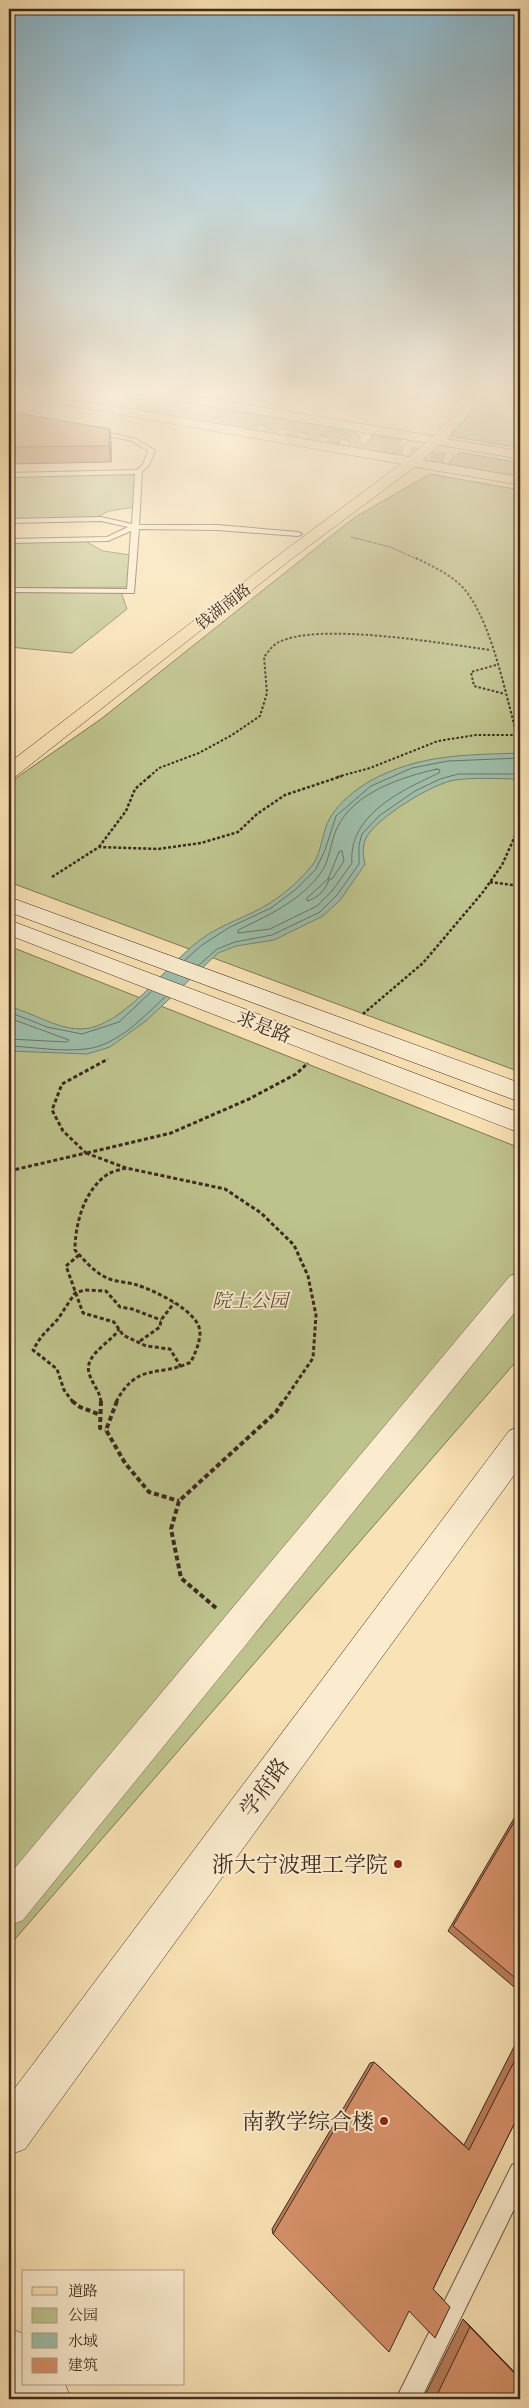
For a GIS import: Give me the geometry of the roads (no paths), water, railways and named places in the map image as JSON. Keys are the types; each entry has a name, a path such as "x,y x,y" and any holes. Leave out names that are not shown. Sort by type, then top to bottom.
{"main road":[{"name":"钱湖南路","path":"9,754 83,700 340,500"},
{"name":"钱湖南路","path":"9,772 289,554 361,500"}],"street":[{"name":"求是路","path":"9,904 520,1093"},
{"name":"求是路","path":"9,927 520,1123"},
{"path":"9,1906 520,1285"},
{"name":"学府路","path":"9,2133 520,1441"},
{"path":"9,2353 22,2369"},
{"path":"36,2386 46,2399"}],"lane":[{"path":"9,590 131,591 137,500"},
{"path":"9,521 101,519 135,526 207,525 250,527 298,534"},
{"path":"9,541 108,539 135,526"},
{"path":"408,2399 520,2174"}],"water":[{"path":"520,753 520,779 479,778 455,780 420,794 393,812 381,821 366,838 363,851 365,864 341,899 323,916 274,940 236,946 218,953 147,1020 110,1047 87,1054 9,1051 9,1007 71,1028 81,1029 97,1026 128,1007 200,940 281,896 313,864 333,813 350,795 370,781 388,772 425,761 462,756"}],"place":[{"name":"浙大宁波理工学院","path":"398,1864"},
{"name":"南教学综合楼","path":"384,2121"}],"park label":[{"name":"院士公园","path":"250,1300"}]}
